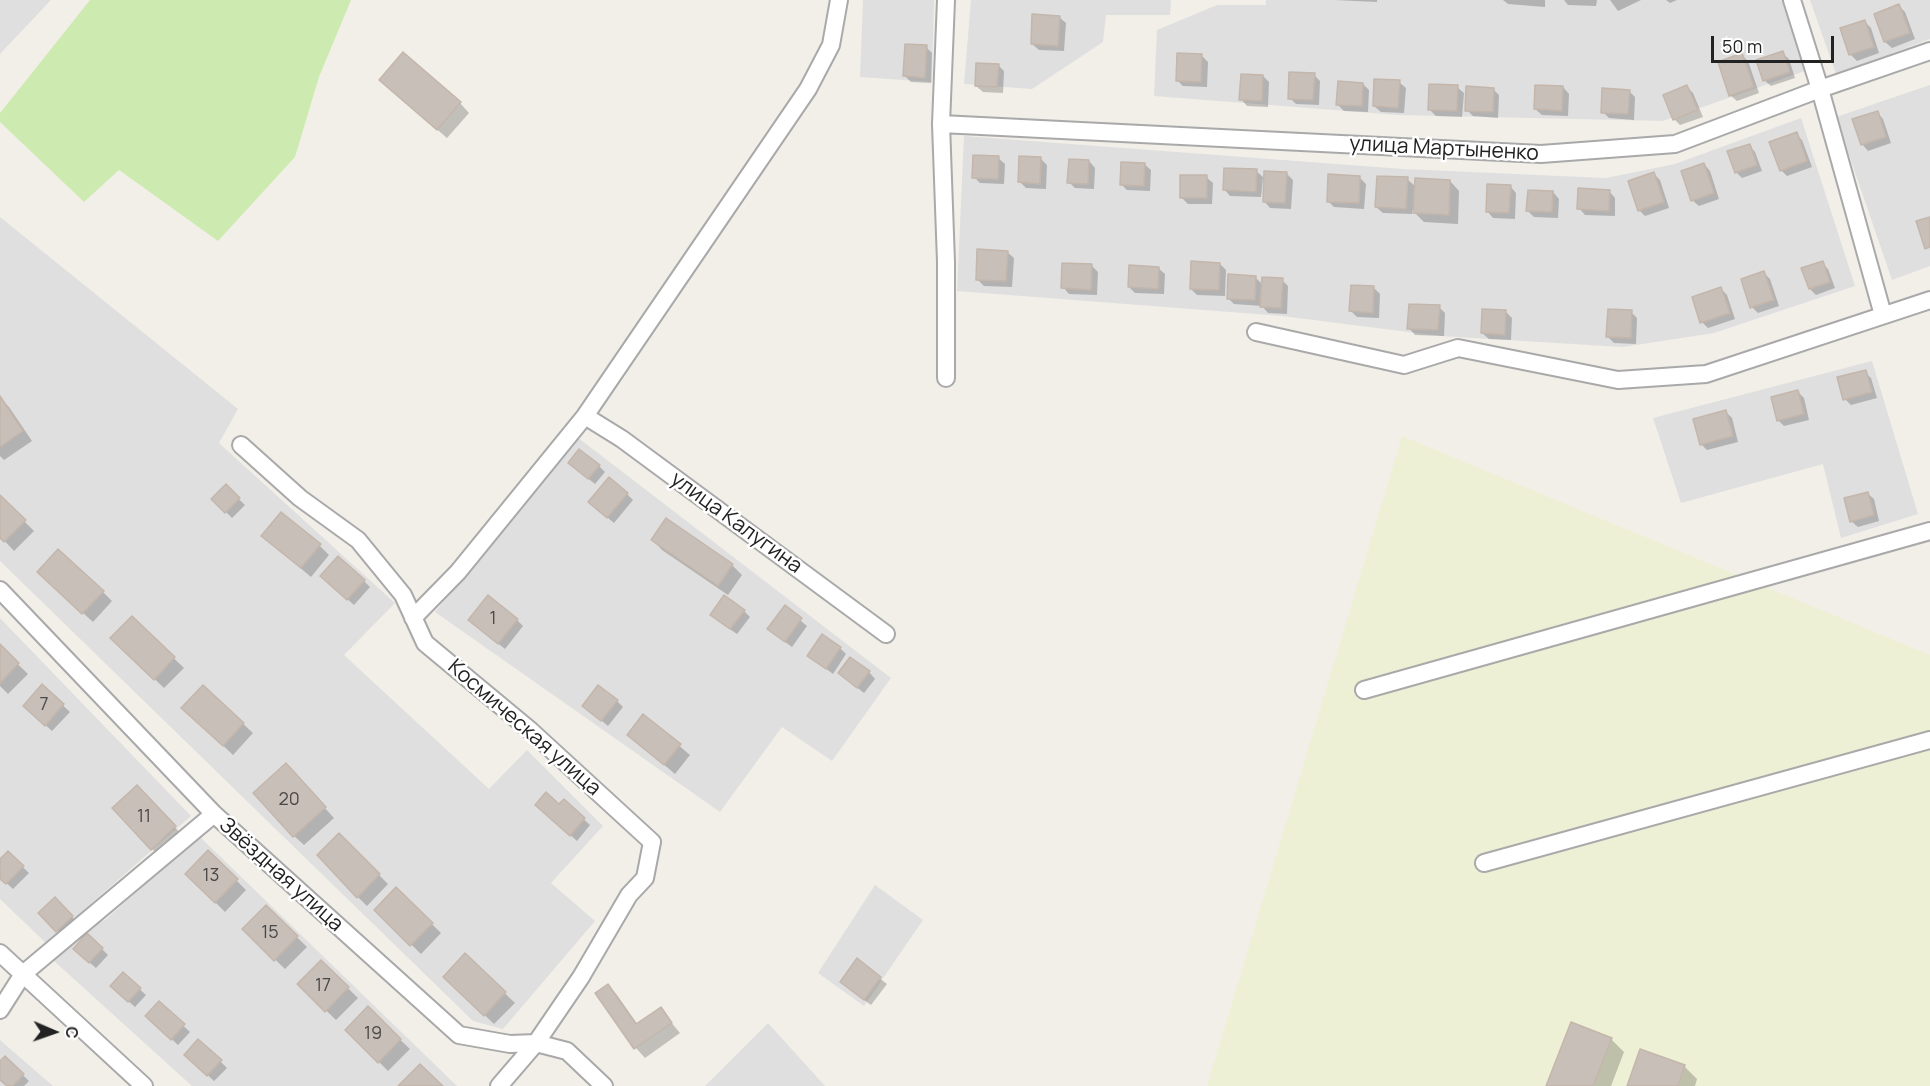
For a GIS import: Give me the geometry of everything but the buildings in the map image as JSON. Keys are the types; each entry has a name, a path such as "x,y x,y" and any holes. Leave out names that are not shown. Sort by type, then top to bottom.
{"street":[{"path":"413,618 458,572 585,416 808,89 831,45 839,0"},
{"path":"946,0 941,124 946,262 946,378"},
{"path":"1792,0 1820,89 1883,315"},
{"name":"улица Мартыненко","path":"941,124 1541,154 1676,144 1820,89 1930,51"},
{"path":"1256,332 1404,365 1458,348 1618,380 1707,374 1930,300"},
{"name":"улица Калугина","path":"585,416 622,439 886,634"},
{"name":"Космическая улица","path":"241,445 300,498 358,540 403,595 425,643 531,731 652,842 645,878 629,895 537,1043"},
{"path":"1364,690 1930,531"},
{"name":"Звёздная улица","path":"0,590 214,814 459,1035 510,1044 537,1043 567,1052 604,1086"},
{"path":"1484,863 1930,740"},
{"path":"0,1010 23,974 214,814"},
{"path":"0,953 144,1086"},
{"path":"499,1086 537,1043"}],"shaded area":[{"path":"0,0 51,0 0,54"},
{"path":"863,0 934,0 932,82 860,77"},
{"path":"971,0 1171,0 1170,15 1106,15 1103,42 1032,89 964,84"},
{"path":"1266,0 1782,0 1805,71 1663,121 1398,115 1154,96 1157,30 1217,5 1266,5"},
{"path":"1810,0 1930,0 1930,39 1836,74"},
{"path":"1930,85 1930,266 1892,280 1836,117"},
{"path":"1801,118 1855,286 1714,333 1623,347 1440,336 1282,316 957,291 964,136 1403,169 1606,178 1675,164"},
{"path":"0,217 238,409 219,443 395,603 344,655 489,789 527,750 603,826 551,883 595,921 503,1029 473,1021 0,561"},
{"path":"1872,361 1918,514 1841,538 1823,464 1681,503 1653,418"},
{"path":"577,437 891,678 832,761 782,727 720,812 435,612"},
{"path":"0,618 191,816 46,943 0,899"},
{"path":"199,836 457,1086 192,1086 54,961 86,928 105,920"},
{"path":"875,885 923,920 864,1006 818,973"},
{"path":"768,1023 825,1086 705,1086"},
{"path":"0,1040 53,1086 0,1086"}],"green space":[{"path":"90,0 351,0 319,77 295,157 218,241 119,170 84,202 0,122 0,113"},
{"path":"1402,436 1930,655 1930,1086 1207,1086"}]}
